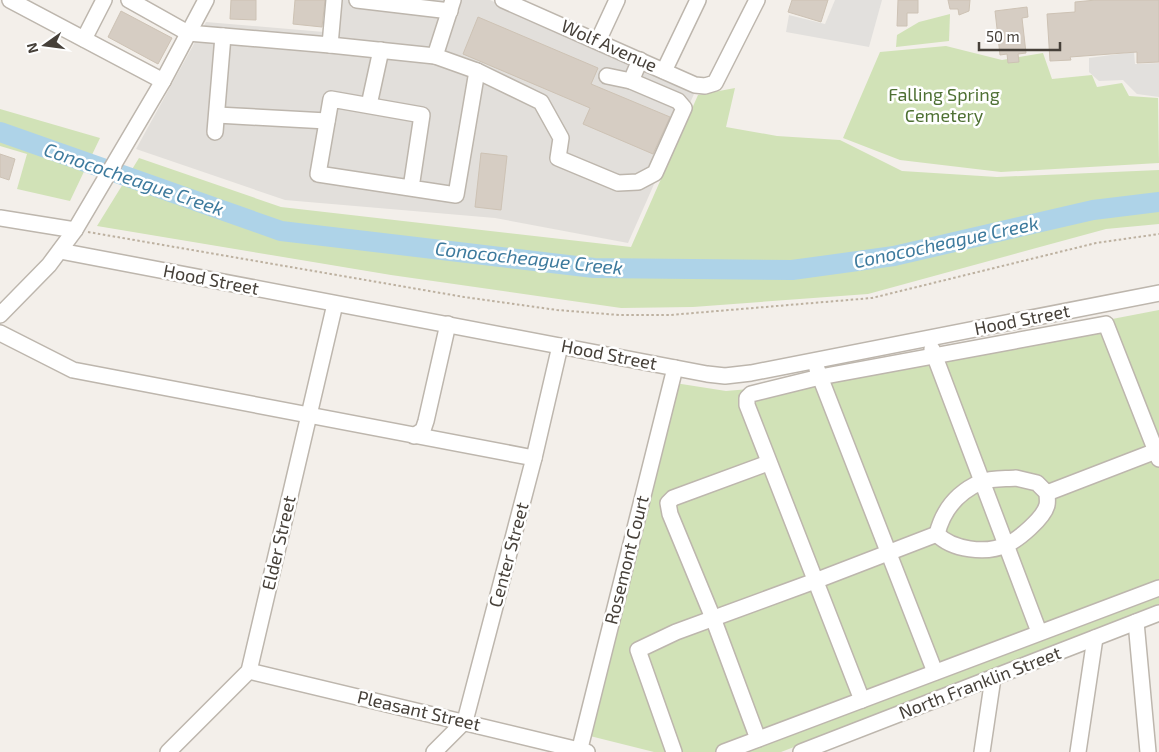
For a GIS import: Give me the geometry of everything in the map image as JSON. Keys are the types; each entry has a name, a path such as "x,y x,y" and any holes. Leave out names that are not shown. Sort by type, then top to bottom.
{"street":[{"path":"10,0 162,81"},
{"path":"84,39 104,0"},
{"path":"129,0 188,33 435,56 477,71 541,102 561,138 558,158 618,183 638,182 655,173 684,108 678,101 631,81 607,76"},
{"path":"0,316 36,279 75,230 162,81 206,0"},
{"path":"330,45 334,0"},
{"path":"357,0 452,5 435,56"},
{"name":"Wolf Avenue","path":"504,0 536,6 598,41 695,85 705,86 715,83 757,0"},
{"path":"598,41 617,0"},
{"path":"664,71 698,0"},
{"path":"215,132 223,36"},
{"path":"369,105 381,50"},
{"path":"631,81 640,60"},
{"path":"411,188 422,115 331,99 318,174 456,195 477,71"},
{"path":"217,115 327,121"},
{"path":"0,218 75,230"},
{"name":"Hood Street","path":"60,251 725,376 814,361 1159,293"},
{"name":"Elder Street","path":"249,671 335,304"},
{"path":"414,436 423,430 426,421 448,324"},
{"path":"862,700 768,463 747,405 747,398 750,394 820,377 1106,324 1157,455 1047,493"},
{"path":"0,333 73,370 534,458"},
{"path":"928,339 1039,632"},
{"name":"Center Street","path":"465,722 534,458 560,346"},
{"path":"814,361 935,672"},
{"name":"Rosemont Court","path":"582,751 675,368"},
{"path":"758,739 713,618 670,514 668,503 673,498 768,463"},
{"path":"1016,478 1038,483 1047,493 1047,506 1038,520 1006,545 988,549 968,549 944,541 937,534 940,521 948,506 961,494 982,482 1016,478"},
{"path":"674,752 638,650 676,632 937,534"},
{"path":"724,752 1159,588"},
{"name":"North Franklin Street","path":"801,752 1159,613"},
{"path":"1136,622 1148,752"},
{"path":"1078,752 1095,638"},
{"path":"168,752 249,671"},
{"name":"Pleasant Street","path":"249,671 582,751"},
{"path":"982,752 993,678"},
{"path":"434,752 465,722"}],"path":[{"path":"75,230 464,297 556,310 619,315 670,315 872,298 1096,243 1159,234"}],"shaded area":[{"path":"328,0 490,0 694,94 628,243 495,218 285,200 136,149 206,22 324,32"},
{"path":"835,0 882,0 869,47 786,32 789,15 825,24"},
{"path":"1134,52 1135,64 1159,63 1159,97 1137,94 1123,80 1099,81 1089,72 1089,58"}],"green space":[{"path":"950,14 949,41 896,47 897,35 919,22"},
{"name":"Falling Spring Cemetery","path":"946,46 1002,60 1043,53 1052,79 1092,75 1097,87 1122,83 1129,96 1158,98 1159,163 1001,172 900,160 843,138 880,52"},
{"path":"735,88 726,127 777,136 840,140 902,171 997,177 1159,170 1159,224 1106,229 868,294 693,307 621,308 391,275 97,226 139,158 281,207 631,247 698,95"},
{"path":"0,109 100,138 70,201 17,189 27,154 0,146"},
{"path":"1159,310 1159,608 781,752 654,752 590,736 675,383 726,391 749,389"}],"building":[{"path":"231,0 256,0 256,20 230,19"},
{"path":"295,0 325,0 322,27 293,24"},
{"path":"792,0 828,0 821,22 788,12"},
{"path":"898,0 918,0 918,13 907,13 907,26 897,26"},
{"path":"948,0 970,0 969,11 959,15 958,9 950,9"},
{"path":"1159,0 1159,62 1137,63 1137,52 1070,57 1071,60 1050,61 1047,14 1075,12 1075,2"},
{"path":"1027,7 1028,17 1022,18 1026,53 1018,54 1019,62 1008,63 1007,54 1000,55 995,11"},
{"path":"121,11 172,38 158,64 108,37"},
{"path":"478,17 598,68 591,84 670,117 653,154 583,124 590,108 463,54"},
{"path":"481,153 507,156 501,210 475,207"},
{"path":"0,154 15,159 9,180 0,177"}],"waterway":[{"name":"Conococheague Creek","path":"0,132 281,231 594,268 792,270 894,256 1093,210 1159,202"}]}
